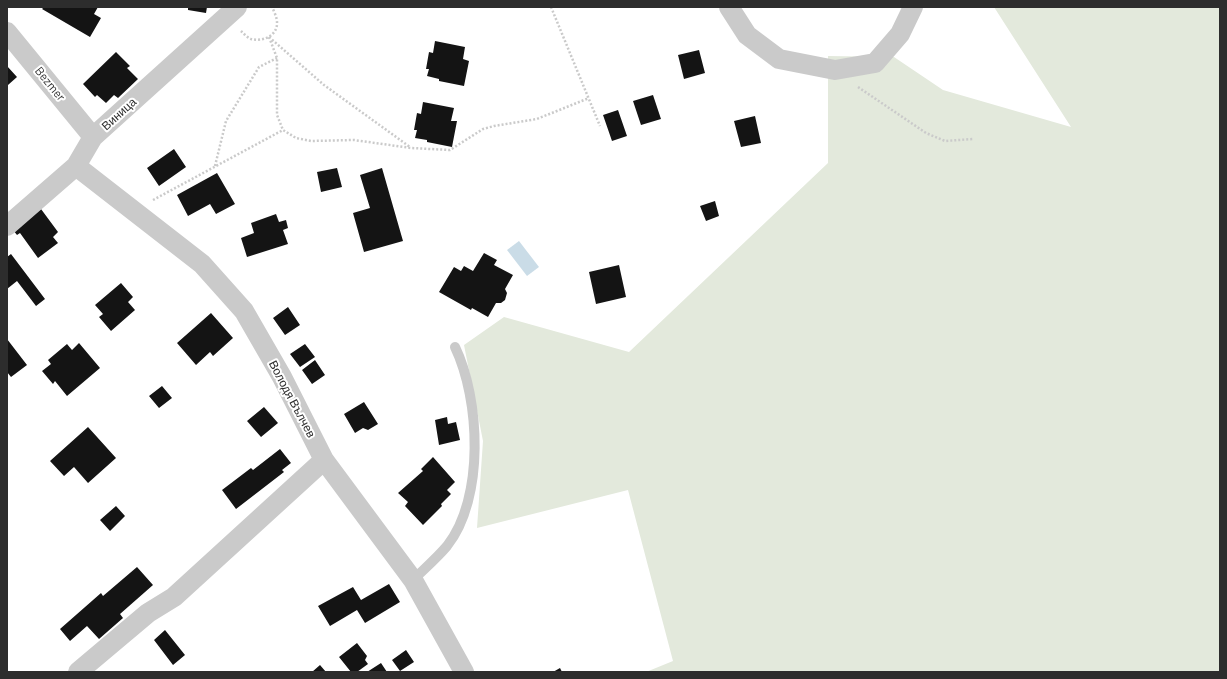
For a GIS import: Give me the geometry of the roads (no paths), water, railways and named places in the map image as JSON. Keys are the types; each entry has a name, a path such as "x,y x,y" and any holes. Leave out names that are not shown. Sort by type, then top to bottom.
{"street":[{"path":"729,7 747,35 779,60 835,70 875,63 900,34 913,7"},
{"name":"Виница","path":"7,226 76,166 93,137 231,13"},
{"name":"Bezmer","path":"7,32 93,137"},
{"name":"Володя Вълчев","path":"76,166 202,264 244,311 282,377 324,460 413,580 464,672"},
{"path":"78,672 148,613 174,597 324,460"}],"lane":[{"path":"413,580 448,545 468,504 472,484 474,448 473,411 463,365 455,347"}],"water":[{"path":"519,241 539,267 527,276 507,250"}]}
